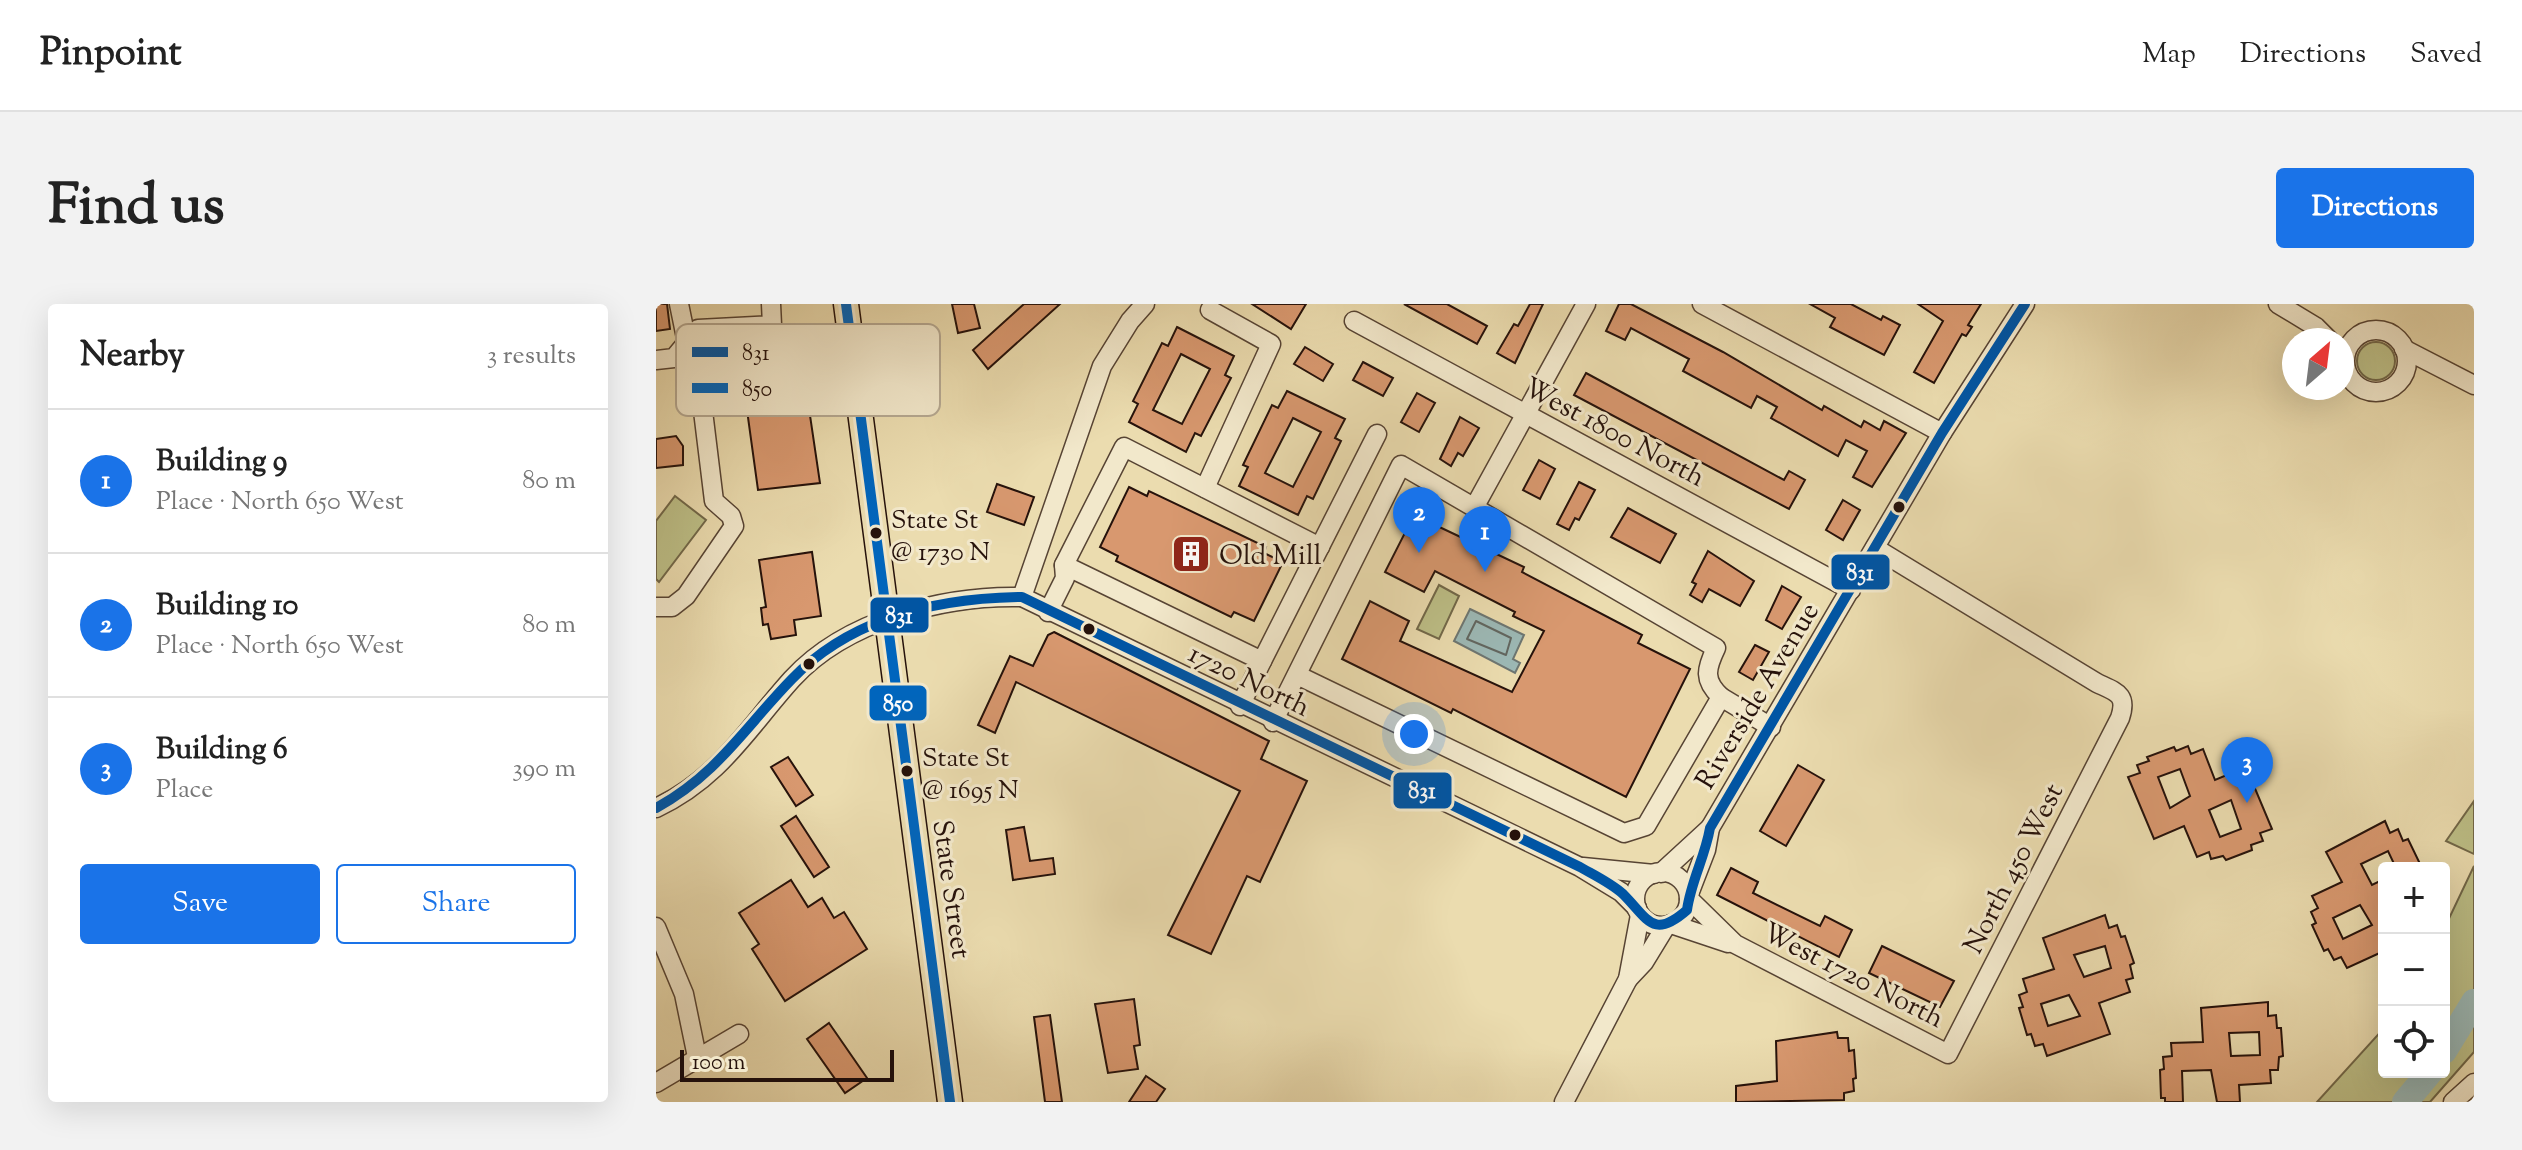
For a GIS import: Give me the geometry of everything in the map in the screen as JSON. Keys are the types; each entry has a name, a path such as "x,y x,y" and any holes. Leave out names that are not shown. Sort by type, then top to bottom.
{"main road":[{"name":"State Street","path":"846,304 849,324"},
{"name":"State Street","path":"861,416 950,1102"}],"street":[{"path":"679,304 683,324"},
{"path":"771,304 772,324"},
{"path":"659,807 725,760 795,676 822,653 849,636 948,601 1022,597 1102,366 1130,321 1145,304"},
{"path":"1475,506 1586,304"},
{"path":"1702,304 1942,433"},
{"name":"Riverside Avenue","path":"1658,873 1710,828 1942,433 2025,304"},
{"path":"2278,304 2315,328"},
{"path":"1205,488 1271,344 1210,310"},
{"name":"West 1800 North","path":"1354,321 1851,590"},
{"path":"2354,335 2385,331 2404,349 2467,382"},
{"path":"2354,342 2360,335"},
{"path":"2404,349 2404,374"},
{"path":"656,360 676,356"},
{"path":"2354,382 2367,391 2384,391 2404,374 2423,371 2467,382"},
{"path":"664,607 686,596 734,526 731,516 714,501 704,416"},
{"path":"1240,706 1377,434"},
{"path":"1048,612 1065,578 1064,565 1124,447 1320,547"},
{"path":"1273,722 1401,465 1716,648 1706,676 1709,686 1721,697 1771,727"},
{"name":"North 450 West","path":"1875,548 2097,683 2119,692 2124,707 1948,1054"},
{"path":"1064,565 1262,661"},
{"name":"1720 North","path":"1022,597 1273,722 1580,867 1621,892 1639,911"},
{"path":"1297,675 1624,833 1646,826 1721,697"},
{"name":"Riverside Avenue","path":"1689,897 1693,875 1706,850 1710,828"},
{"name":"1720 North","path":"1580,867 1658,873"},
{"path":"1564,1102 1628,979 1644,962 1668,925 1685,913 1689,897 1678,878 1658,873 1638,888 1639,911 1628,979"},
{"name":"West 1720 North","path":"1689,897 1735,944"},
{"path":"1639,911 1651,923 1668,925"},
{"name":"West 1720 North","path":"1668,925 1735,944 1948,1054"},
{"path":"656,927 674,963 697,1057"},
{"path":"656,1083 739,1034"},
{"path":"2453,1102 2474,1083"}],"green space":[{"path":"2376,342 2389,348 2395,361 2389,374 2376,380 2363,374 2357,361 2363,348"},
{"path":"675,496 706,520 659,582 656,579 656,521"},
{"path":"1439,585 1459,596 1439,639 1417,629"},
{"path":"2474,801 2474,854 2446,841"},
{"path":"2474,866 2474,1052 2430,1102 2317,1102 2378,1035 2378,1078 2450,1078 2450,916"}],"water":[{"path":"1470,609 1524,635 1513,659 1520,663 1515,673 1454,641"}],"building":[{"path":"656,304 667,304 670,329 656,331"},
{"path":"952,304 974,304 980,328 958,333"},
{"path":"1024,304 1060,304 988,369 973,350"},
{"path":"1252,304 1306,304 1291,329"},
{"path":"1404,304 1447,304 1487,326 1477,344"},
{"path":"1530,304 1543,304 1515,363 1497,353"},
{"path":"1619,304 1631,304 1723,352 1822,410 1824,406 1861,427 1864,421 1880,430 1884,421 1906,433 1872,487 1853,477 1867,451 1846,440 1838,456 1771,418 1777,407 1757,396 1751,408 1683,371 1689,359 1631,328 1625,340 1606,331"},
{"path":"1810,304 1851,304 1881,320 1883,316 1900,325 1884,355 1830,327 1835,318"},
{"path":"1918,304 1981,304 1968,325 1972,327 1966,336 1962,334 1934,383 1914,372 1943,321"},
{"path":"1177,327 1234,356 1225,375 1231,378 1201,436 1195,433 1186,452 1129,422 1138,404 1133,401 1162,343 1168,346","holes":["1181,354 1210,369 1182,424 1153,410"]},
{"path":"1305,347 1333,364 1323,381 1294,364"},
{"path":"1363,362 1393,378 1383,396 1353,380"},
{"path":"1586,373 1784,480 1789,471 1805,480 1789,509 1574,395"},
{"name":"Old Mill","path":"1287,391 1345,419 1335,438 1341,441 1313,499 1307,496 1298,515 1239,486 1248,467 1243,465 1272,405 1278,408","holes":["1293,418 1321,432 1293,487 1265,473"]},
{"path":"1417,393 1435,403 1419,432 1401,422"},
{"path":"748,416 810,416 820,483 758,490"},
{"path":"1460,417 1479,428 1463,456 1458,453 1451,466 1440,459"},
{"path":"676,436 683,446 683,465 656,468 656,439"},
{"path":"1539,460 1555,469 1540,499 1523,490"},
{"path":"1579,482 1595,490 1579,520 1575,518 1569,530 1557,524"},
{"path":"997,484 1034,497 1024,525 987,512"},
{"name":"Old Mill","path":"1129,487 1147,496 1149,491 1266,547 1264,553 1283,562 1254,621 1234,612 1231,617 1116,561 1118,556 1100,547"},
{"path":"1843,500 1860,510 1843,540 1826,530"},
{"path":"1628,508 1676,534 1660,563 1611,537"},
{"path":"1414,515 1524,567 1522,572 1642,635 1638,643 1690,669 1626,797 1453,709 1451,713 1342,659 1370,601 1409,621 1400,641 1512,692 1544,631 1513,616 1515,612 1435,571 1424,592 1385,572"},
{"path":"1708,551 1754,581 1740,606 1709,589 1702,602 1690,595 1696,584 1692,582"},
{"path":"812,552 821,616 794,620 796,635 771,639 768,624 763,625 761,608 766,607 759,560"},
{"path":"1782,586 1801,597 1782,629 1766,620"},
{"path":"1054,632 1269,741 1261,759 1307,781 1260,882 1247,876 1211,954 1168,935 1240,791 1016,682 995,733 978,725 1010,656 1033,666 1048,635"},
{"path":"1755,645 1769,652 1753,680 1739,672"},
{"path":"2188,746 2191,754 2203,749 2215,780 2246,767 2272,829 2260,833 2263,841 2251,845 2252,850 2226,860 2223,856 2211,859 2209,852 2197,857 2184,826 2154,839 2128,777 2140,773 2137,765 2149,761 2147,757 2174,747 2176,751","holes":["2180,769 2190,796 2170,808 2158,777","2231,800 2241,829 2220,837 2209,810"]},
{"path":"788,757 813,795 796,806 771,767"},
{"path":"1798,765 1824,780 1786,846 1760,831"},
{"path":"796,816 829,867 814,877 781,826"},
{"path":"2385,821 2390,833 2398,829 2403,841 2408,839 2419,862 2393,862 2388,851 2361,864 2372,885 2378,882 2378,954 2347,968 2341,957 2334,960 2328,949 2324,951 2312,925 2316,923 2311,912 2318,908 2312,896 2342,882 2326,852","holes":["2360,905 2372,925 2343,939 2333,918"]},
{"path":"1024,827 1030,861 1053,858 1055,874 1013,880 1006,830"},
{"path":"1731,868 1758,882 1753,893 1820,926 1825,916 1852,930 1839,957 1717,895"},
{"path":"791,880 808,907 822,898 834,918 844,912 867,949 785,1001 752,949 759,944 739,913"},
{"path":"2105,915 2109,928 2117,925 2121,937 2125,936 2134,963 2130,965 2133,978 2126,980 2130,992 2099,1003 2110,1034 2047,1056 2043,1044 2035,1046 2031,1034 2027,1035 2019,1008 2023,1007 2019,995 2027,992 2023,979 2054,969 2043,938","holes":["2105,946 2111,968 2084,977 2074,955","2069,995 2080,1016 2048,1026 2041,1004"]},
{"path":"1882,946 1954,981 1940,1007 1869,973"},
{"path":"1134,999 1140,1045 1134,1046 1138,1069 1108,1073 1095,1004"},
{"path":"2268,1002 2268,1016 2276,1015 2277,1028 2281,1028 2283,1056 2279,1057 2278,1070 2270,1070 2271,1083 2239,1085 2240,1102 2217,1102 2211,1070 2182,1071 2183,1102 2165,1102 2165,1098 2161,1098 2160,1070 2164,1069 2163,1057 2172,1056 2171,1043 2203,1042 2201,1008","holes":["2259,1032 2260,1055 2231,1056 2229,1033"]},
{"path":"1050,1015 1062,1102 1045,1102 1034,1017"},
{"path":"829,1023 867,1078 845,1093 807,1039"},
{"path":"1837,1032 1838,1038 1848,1038 1849,1051 1854,1050 1854,1091 1844,1093 1844,1100 1736,1102 1736,1086 1777,1081 1776,1041"},
{"path":"1146,1076 1165,1089 1156,1102 1129,1102"}],"waterway":[{"path":"2450,1041 2474,1002"},
{"path":"2405,1102 2425,1078"}],"transit line":[{"name":"850","path":"846,304 849,324"},
{"name":"831","path":"656,808 678,795 714,765 792,679 842,640 869,626 929,607 1022,597 1580,867 1618,890 1652,923 1666,924 1687,910 1710,828 1942,433 2025,304"},
{"name":"850","path":"861,416 950,1102"}],"place":[{"name":"State St @ 1730 N","path":"876,533"},
{"name":"Building 10","path":"1419,553"},
{"name":"Old Mill","path":"1191,554"},
{"name":"Building 9","path":"1485,572"},
{"name":"State St @ 1695 N","path":"907,771"},
{"name":"Building 6","path":"2247,803"}]}
